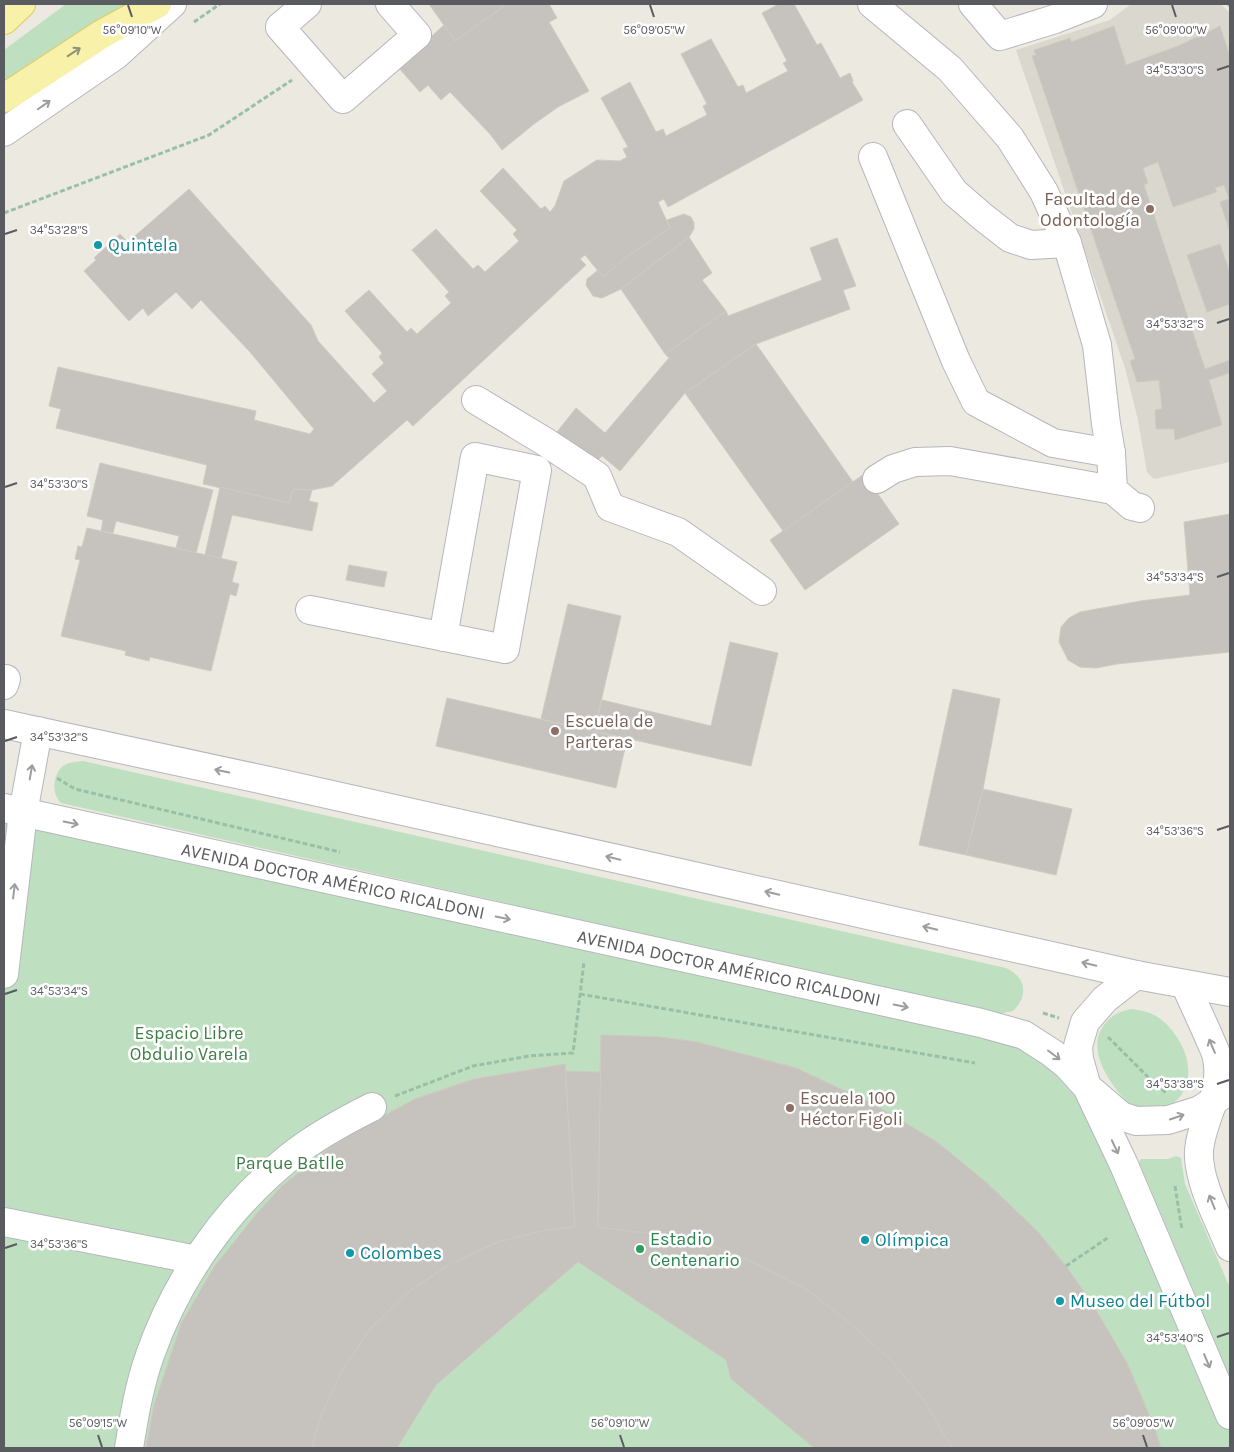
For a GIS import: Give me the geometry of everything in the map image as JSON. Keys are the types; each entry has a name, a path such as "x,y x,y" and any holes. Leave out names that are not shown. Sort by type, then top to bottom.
{"main road":[{"path":"4,20 21,4"},
{"path":"4,98 102,34 156,4"}],"street":[{"path":"4,11 16,4"},
{"path":"4,132 116,55 172,4"},
{"path":"307,4 280,27 342,99 417,35 390,4"},
{"path":"872,4 950,69 1010,138 1044,192 1067,243 1097,345 1111,453 1113,490"},
{"path":"974,4 1000,36 1055,19 1093,4"},
{"path":"907,124 954,192 1010,238 1031,245 1067,243"},
{"path":"873,157 956,361 976,402 1053,443 1111,453"},
{"path":"476,400 544,441 596,476 610,507 678,532 762,591"},
{"path":"310,610 443,637 505,649 537,470 475,457 443,637"},
{"path":"877,479 893,469 915,462 950,461 1113,490 1132,506 1140,508"},
{"path":"4,724 289,785 1136,975 1230,992"},
{"path":"4,974 14,811 38,731"},
{"name":"AVENIDA DOCTOR AMÉRICO RICALDONI","path":"14,811 982,1023 1024,1035 1067,1065 1087,1087 1124,1165 1230,1415"},
{"path":"1136,975 1105,999 1086,1022 1078,1046 1079,1059 1087,1087 1121,1116 1136,1121 1168,1120 1200,1110 1222,1095"},
{"path":"1185,984 1217,1056 1222,1095 1206,1123 1199,1149 1199,1164 1202,1178 1230,1247"},
{"path":"130,1448 136,1408 150,1356 170,1307 197,1260 224,1222 256,1187 291,1155 330,1129 372,1106"},
{"path":"4,1222 197,1260"}],"path":[{"path":"4,213 209,135 314,66"},
{"path":"372,1106 473,1066 529,1056 573,1053 587,937"},
{"path":"580,994 975,1063"},
{"path":"1066,1266 1109,1237"}],"shaded area":[{"name":"Facultad de Odontología","path":"1131,4 1221,4 1230,13 1230,462 1154,479 1147,472 1138,420 1125,368 1016,50 1110,20"}],"green space":[{"path":"66,4 126,4 4,82 4,50"},
{"path":"83,761 1006,968 1018,976 1023,987 1023,993 1013,1011 998,1014 61,803 56,795 54,784 57,774 65,765"},
{"name":"Parque Batlle","path":"4,808 981,1023 1067,1065 1230,1415 1230,1448 4,1448"},
{"path":"1131,1009 1148,1012 1163,1021 1177,1036 1186,1055 1188,1075 1182,1094 1172,1104 1164,1108 1132,1107 1114,1086 1100,1062 1097,1049 1098,1036 1104,1025 1116,1014"},
{"path":"1176,1156 1181,1158 1185,1184 1230,1288 1230,1377 1139,1162 1141,1159 1168,1159"}],"building":[{"path":"429,4 500,4 503,7 455,41"},
{"path":"500,4 549,4 557,18 549,22 589,91 558,107 502,150 490,134 450,92 441,100 428,85 420,92 398,67 444,25 455,41 503,7"},
{"path":"779,4 794,4 817,45 821,43 840,78 850,73 852,82 863,100 668,207 664,199 658,202 670,228 626,257 603,277 585,255 580,259 586,265 413,426 407,420 332,486 312,490 293,489 289,503 203,484 207,465 56,428 61,409 49,406 58,367 256,411 254,420 310,434 314,429 250,352 201,300 192,309 176,292 148,316 143,308 129,321 84,271 96,260 94,258 120,234 128,242 189,189 311,325 318,341 374,403 387,391 372,374 384,363 379,357 382,353 345,311 369,290 407,332 411,328 417,334 451,303 445,296 449,292 412,250 436,229 473,269 478,265 485,272 519,241 513,234 517,230 480,191 503,168 541,209 545,206 550,212 555,206 564,181 597,160 620,161 627,157 623,149 628,147 601,98 630,82 656,132 663,129 666,136 707,115 703,106 707,104 681,54 711,39 738,87 743,85 746,93 788,71 783,63 787,61 762,13"},
{"name":"Facultad de Odontología","path":"1114,26 1126,65 1178,46 1220,26 1230,56 1230,232 1220,202 1229,199 1224,185 1215,188 1217,192 1173,207 1158,162 1143,168 1148,183 1144,185 1205,369 1230,360 1230,379 1229,373 1209,380 1222,425 1175,440 1174,429 1156,429 1155,410 1162,409 1159,380 1137,382 1130,361 1135,359 1032,56 1036,55 1034,50 1070,38 1071,42"},
{"path":"684,214 691,217 694,223 694,229 689,237 621,289 602,298 593,296 586,285 587,279 598,270 603,277 626,257 670,228 667,220"},
{"path":"689,237 712,273 702,280 726,311 665,354 621,289"},
{"path":"837,238 856,286 843,290 850,309 756,344 685,393 620,471 602,456 595,463 557,432 576,408 605,433 669,358 665,354 726,311 728,316 822,280 810,248"},
{"path":"1220,244 1230,273 1230,304 1207,312 1187,255"},
{"path":"756,344 853,482 783,531 685,393"},
{"path":"100,463 213,490 196,553 176,548 179,536 116,521 113,533 101,531 103,520 87,516"},
{"path":"864,474 899,524 805,590 770,540"},
{"path":"220,487 289,503 293,489 312,490 309,501 318,503 312,531 232,515 221,559 205,555"},
{"path":"1230,514 1230,652 1096,668 1080,667 1068,660 1059,642 1061,627 1069,618 1080,612 1141,601 1190,595 1184,522"},
{"path":"87,528 237,562 232,582 239,584 236,596 230,594 211,671 150,657 149,661 125,655 126,651 61,636 80,560 75,559 78,546 82,547"},
{"path":"349,565 387,572 384,587 346,580"},
{"path":"568,604 621,616 594,731 541,719"},
{"path":"730,642 778,653 751,766 594,731 602,700 711,726"},
{"path":"953,689 1000,699 983,789 966,855 919,845"},
{"path":"447,698 627,739 616,788 436,746"},
{"path":"983,789 1072,809 1056,875 966,855"},
{"name":"Estadio Centenario","path":"601,1035 659,1037 697,1042 796,1068 877,1106 937,1142 987,1183 1038,1232 1066,1266 1093,1305 1127,1363 1154,1426 1161,1448 814,1448 731,1379 726,1360 578,1262 436,1385 397,1448 146,1448 154,1405 181,1324 214,1267 258,1212 282,1186 331,1147 415,1099 474,1079 565,1064 566,1071 600,1072"},
{"name":"Olímpica","path":"601,1035 659,1037 697,1042 796,1068 877,1106 937,1142 987,1183 1038,1232 1066,1266 1093,1305 1127,1363 1154,1426 1161,1448 952,1448 926,1403 892,1361 851,1324 809,1291 759,1265 711,1245 660,1235 598,1227"},
{"name":"Colombes","path":"565,1064 575,1227 546,1230 498,1242 450,1264 407,1293 370,1329 341,1372 320,1419 312,1448 146,1448 154,1405 181,1324 214,1267 258,1212 282,1186 331,1147 415,1099 474,1079"}],"place":[{"name":"Facultad de Odontología","path":"1150,209"},
{"name":"Quintela","path":"98,245"},
{"name":"Escuela de Parteras","path":"555,731"},
{"name":"Escuela 100 Héctor Figoli","path":"790,1108"},
{"name":"Olímpica","path":"865,1240"},
{"name":"Estadio Centenario","path":"640,1249"},
{"name":"Colombes","path":"350,1253"},
{"name":"Museo del Fútbol","path":"1060,1301"}],"park label":[{"name":"Espacio Libre Obdulio Varela","path":"189,1043"}]}
